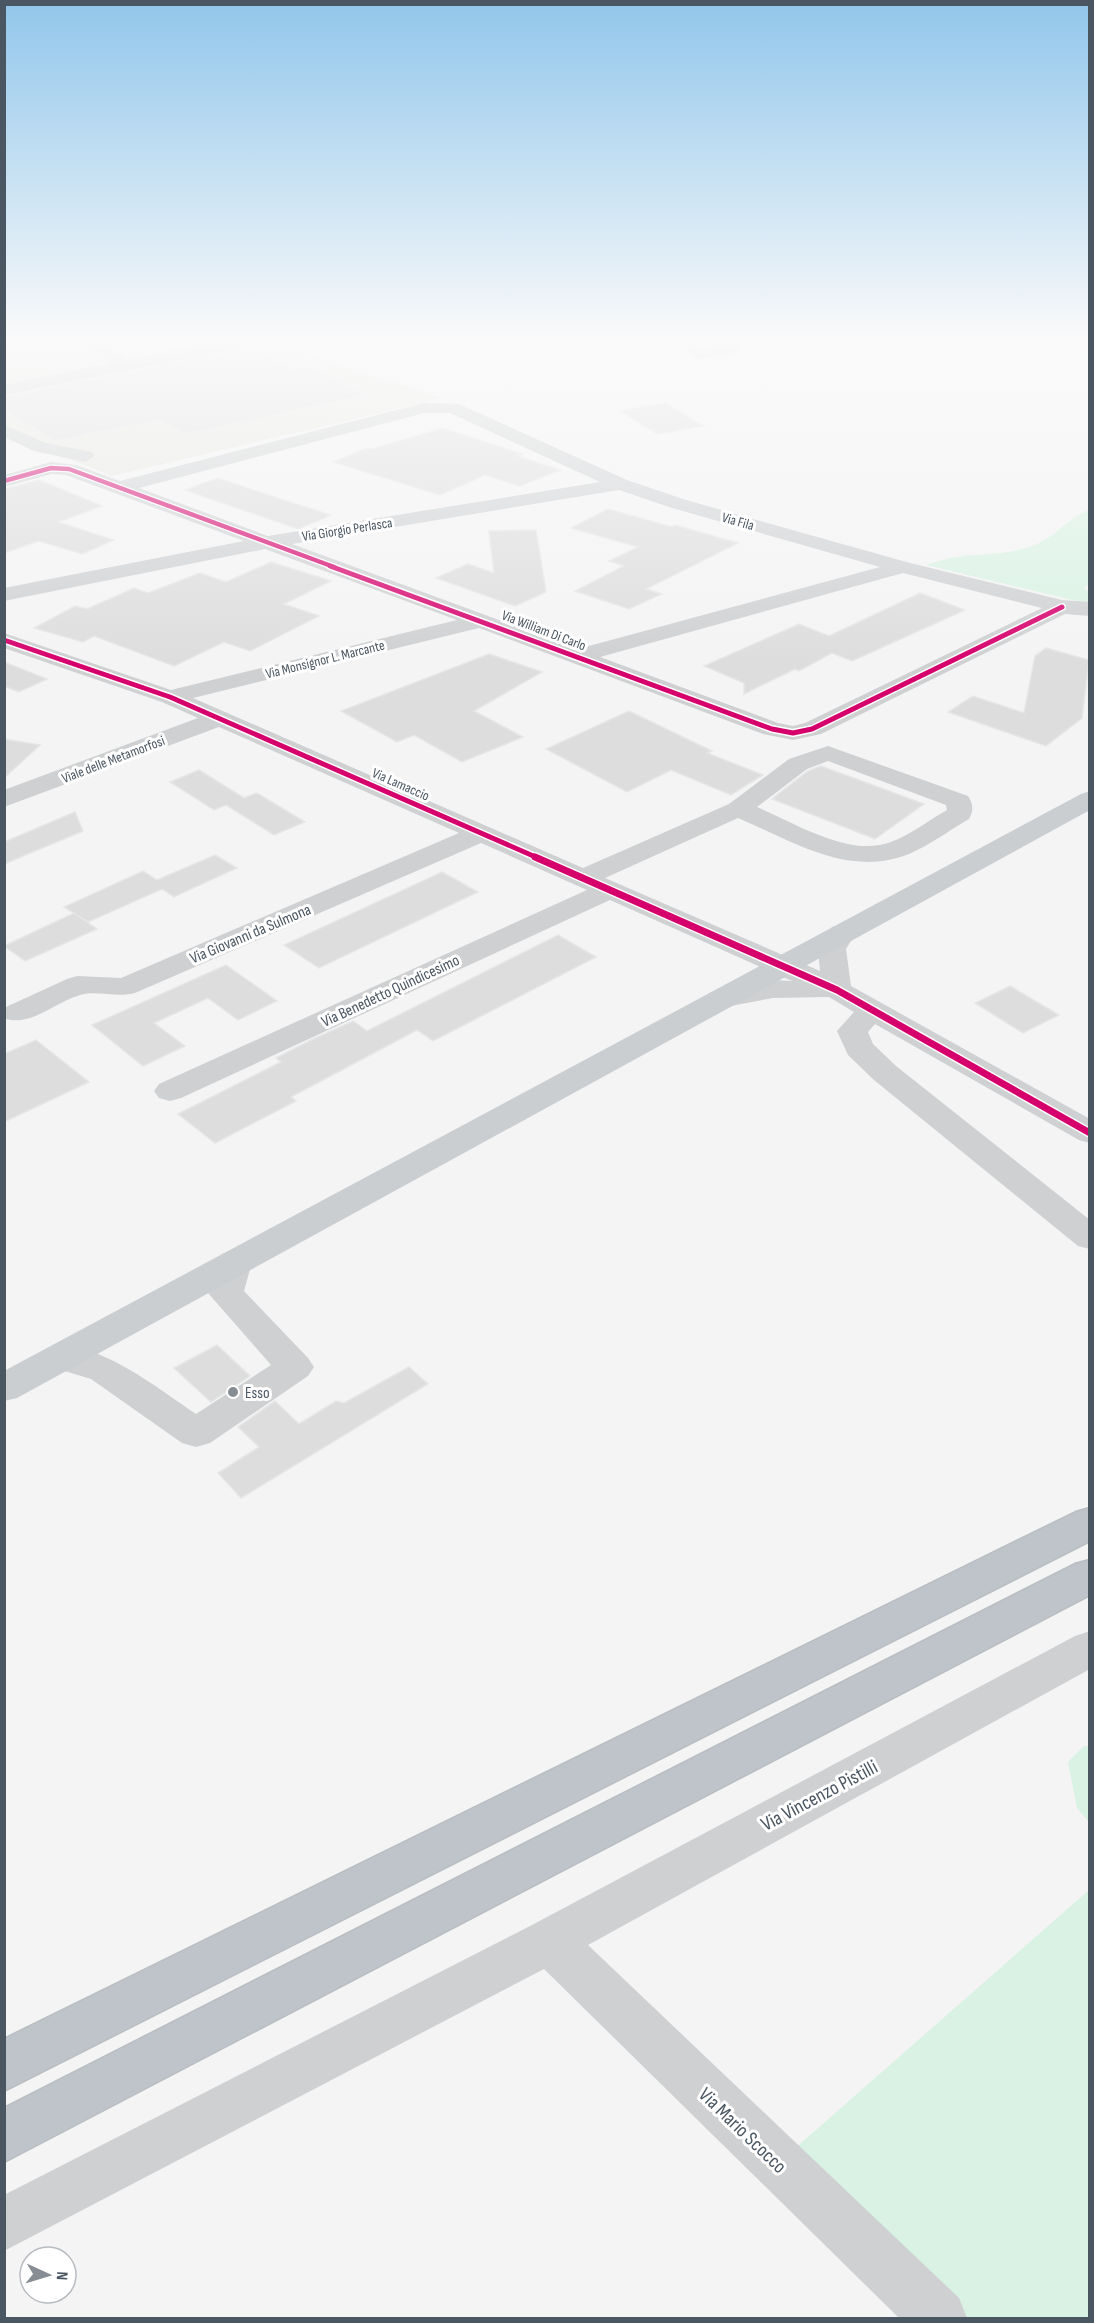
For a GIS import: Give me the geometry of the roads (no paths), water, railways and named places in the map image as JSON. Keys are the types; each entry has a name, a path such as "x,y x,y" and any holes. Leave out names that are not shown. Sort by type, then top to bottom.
{"highway":[{"path":"4,2066 1089,1523"},
{"path":"4,2136 1089,1576"}],"main road":[{"path":"4,1388 1089,799"}],"street":[{"path":"44,447 79,453 118,477"},
{"path":"183,452 201,447"},
{"path":"238,447 250,454"},
{"name":"Via Fila","path":"118,477 250,454 275,447"},
{"name":"Via Fila","path":"545,447 620,484 679,504 903,567 1062,607 1089,609"},
{"name":"Via William Di Carlo","path":"4,481 51,468 118,477 268,542 772,729 793,733 812,729 1062,607"},
{"name":"Via Giorgio Perlasca","path":"4,595 268,542 620,484"},
{"path":"576,657 903,567"},
{"name":"Via Monsignor L. Marcante","path":"170,697 481,621"},
{"name":"Via Lamaccio","path":"4,640 170,697 221,718 837,990 1089,1133"},
{"name":"Viale delle Metamorfosi","path":"4,799 221,718"},
{"path":"582,878 738,809 798,764 828,753 959,801 960,813 900,849 869,855 846,854 738,809"},
{"name":"Via Giovanni da Sulmona","path":"17,1013 77,985 125,987 480,834"},
{"name":"Via Benedetto Quindicesimo","path":"170,1090 609,890"},
{"path":"720,999 773,989 837,990 832,949 842,933"},
{"path":"872,1010 852,1031 859,1048 885,1073 1089,1238"},
{"path":"61,1357 104,1370 196,1433 295,1367 226,1293 234,1262"},
{"name":"Via Vincenzo Pistilli","path":"4,2224 549,1941 1089,1648"},
{"name":"Via Mario Scocco","path":"549,1941 939,2319"}],"place":[{"name":"Esso","path":"233,1392"}]}
